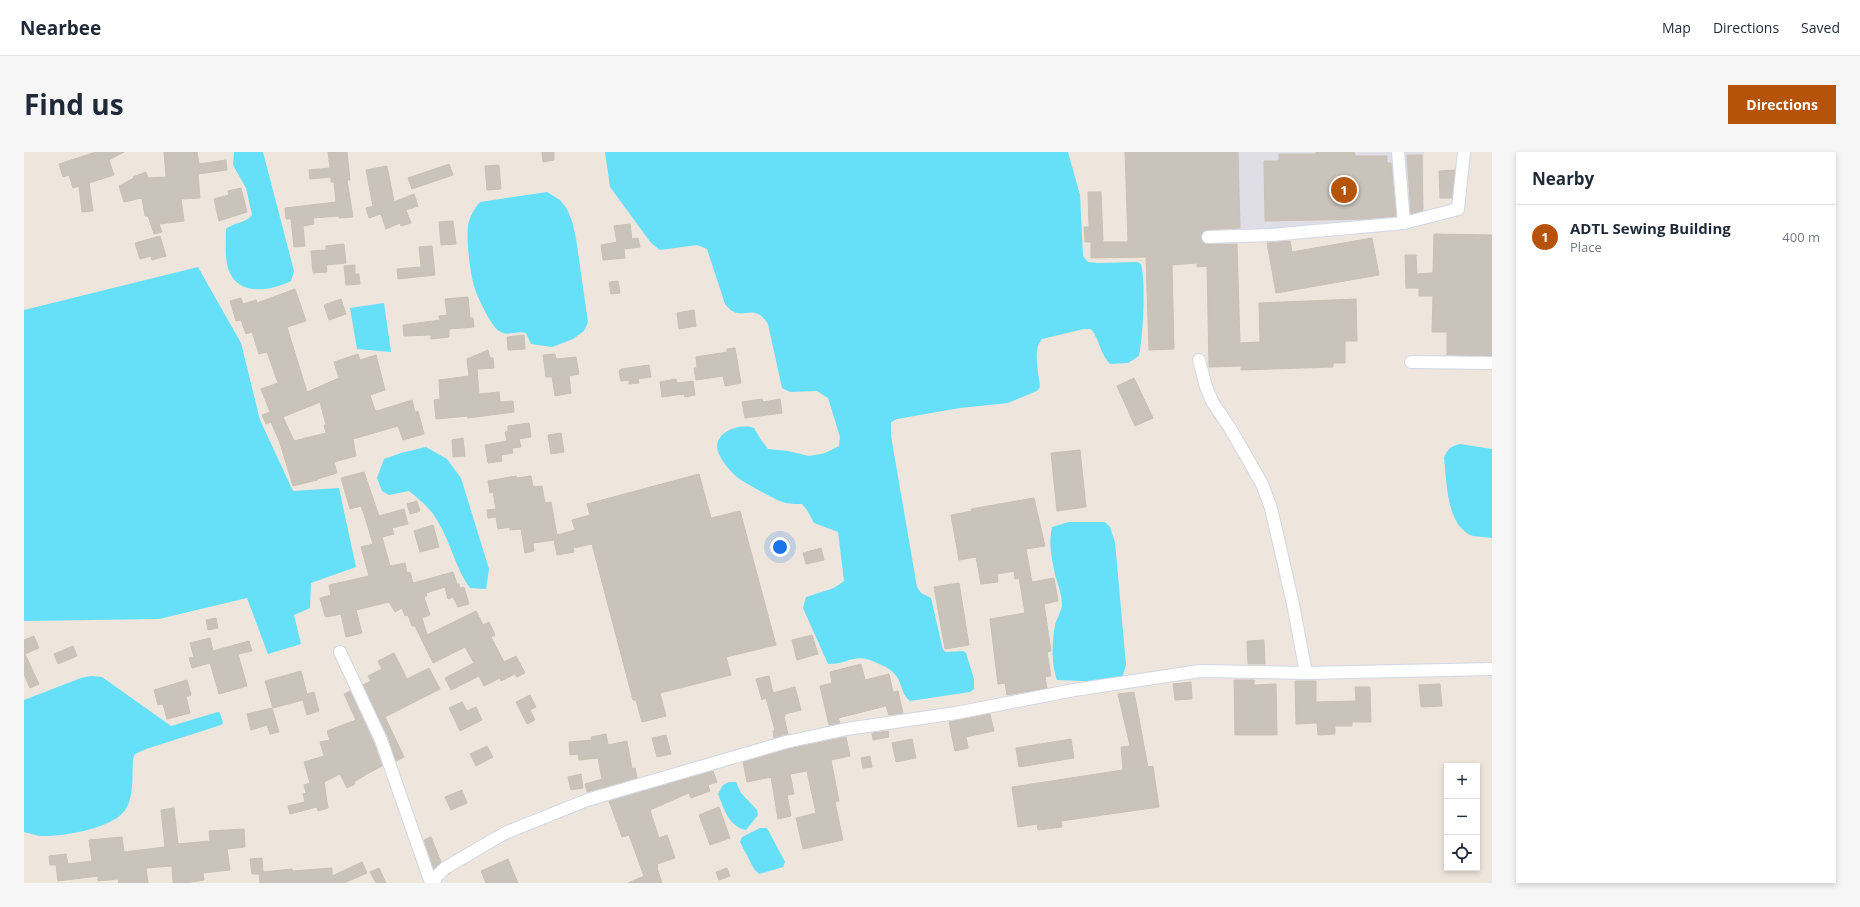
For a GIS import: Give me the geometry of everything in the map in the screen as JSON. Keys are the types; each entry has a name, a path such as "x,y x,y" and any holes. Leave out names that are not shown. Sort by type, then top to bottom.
{"street":[{"path":"1398,152 1404,222"},
{"path":"1208,237 1271,235 1404,222 1458,209 1464,152"},
{"path":"1199,360 1206,387 1213,403 1230,428 1262,484 1270,508 1293,604 1306,673"},
{"path":"1410,362 1492,363"},
{"path":"340,652 381,740 432,883"},
{"path":"432,883 445,868 505,834 587,800 786,742 847,729 956,713 1074,690 1200,672 1306,673 1492,669"}],"shaded area":[{"path":"1230,152 1424,152 1422,217 1233,233"}],"water":[{"path":"234,152 263,152 294,271 291,281 282,285 262,289 244,287 231,275 227,264 226,229 246,220 252,215 246,188 233,165"},
{"path":"605,152 1068,152 1080,195 1083,256 1088,262 1137,262 1141,264 1143,272 1143,310 1142,336 1139,356 1128,363 1110,364 1104,356 1091,329 1084,329 1042,339 1037,349 1040,387 1037,391 1008,403 960,408 897,419 891,422 891,436 917,587 921,593 931,598 943,650 946,652 963,651 966,653 974,679 974,689 970,692 910,701 907,699 897,677 884,666 871,660 858,658 828,664 803,608 806,597 834,588 844,581 838,532 814,523 802,504 782,502 738,478 723,462 717,449 721,436 726,432 740,427 747,427 754,428 768,449 788,451 809,456 825,453 839,446 840,437 828,398 817,391 790,392 782,388 768,324 757,313 737,313 725,304 707,249 697,245 660,250 651,243 610,187"},
{"path":"547,192 560,200 567,209 572,221 576,238 588,322 584,331 573,339 552,347 531,344 526,333 523,332 502,333 492,324 485,312 473,283 468,244 469,221 473,211 480,202"},
{"path":"198,267 241,343 260,420 293,491 339,488 356,567 311,583 310,608 294,615 301,644 268,654 247,598 159,619 24,621 24,310"},
{"path":"384,303 391,352 357,349 350,308"},
{"path":"1460,444 1492,449 1492,538 1473,536 1464,531 1453,513 1447,490 1444,458 1446,452 1450,448"},
{"path":"426,447 447,459 461,478 489,569 486,589 470,588 460,572 442,528 432,512 424,504 409,491 389,495 382,491 377,478 384,459"},
{"path":"1069,522 1105,522 1110,527 1115,542 1126,665 1122,678 1105,682 1057,680 1053,660 1053,639 1055,625 1061,610 1062,602 1052,559 1050,540 1052,527"},
{"path":"91,676 102,677 171,726 218,712 220,713 223,723 221,725 146,749 135,754 133,759 132,790 129,802 121,815 112,821 87,830 60,835 39,836 24,832 24,700 81,678"},
{"path":"729,782 736,782 741,793 757,810 758,815 746,830 735,825 731,821 718,794 723,785"},
{"path":"760,828 767,828 785,862 783,867 759,874 754,869 740,842 742,837"}],"building":[{"path":"96,152 124,152 109,160 114,175 89,183 93,211 82,212 79,186 73,188 69,175 63,177 59,164"},
{"path":"164,152 197,152 199,164 226,160 227,170 198,174 200,198 181,199 184,221 159,224 162,232 154,234 148,216 145,216 142,198 124,202 119,186 134,178 133,177 146,172 148,178 166,177"},
{"path":"328,152 347,152 350,180 347,180 353,217 339,218 339,216 313,218 314,224 303,226 305,246 294,247 291,219 286,219 285,208 336,202 334,182 331,182 331,177 310,179 309,170 330,168"},
{"path":"542,152 554,152 554,160 543,162"},
{"path":"1125,152 1238,152 1240,228 1207,230 1204,231 1201,237 1202,241 1208,244 1237,244 1240,343 1260,342 1259,303 1356,299 1357,341 1345,341 1345,363 1333,363 1333,367 1241,370 1241,366 1209,367 1207,266 1197,267 1197,263 1172,265 1174,349 1149,350 1146,257 1091,258 1091,242 1085,242 1084,227 1089,227 1088,192 1101,192 1103,242 1128,242"},
{"path":"1316,152 1354,152 1355,156 1387,156 1387,163 1391,163 1396,216 1365,219 1265,221 1264,161 1279,161 1279,154 1316,154"},
{"path":"1407,155 1422,155 1423,210 1411,214"},
{"path":"449,164 453,175 412,189 408,178"},
{"path":"499,165 501,189 487,190 485,166"},
{"path":"387,166 394,202 414,194 418,206 406,210 411,223 401,226 400,223 386,229 381,214 369,218 366,208 373,206 366,170"},
{"path":"1455,170 1452,198 1440,198 1439,171"},
{"path":"241,188 247,212 219,221 214,199 229,195 228,191"},
{"path":"453,221 456,244 441,245 439,222"},
{"path":"630,224 632,239 638,238 640,247 624,249 625,258 603,260 601,245 617,242 614,226"},
{"path":"1434,234 1492,235 1492,356 1447,355 1447,332 1432,332 1433,296 1419,296 1419,288 1406,288 1405,255 1416,255 1417,274 1433,273"},
{"path":"160,236 166,256 152,260 151,256 140,259 135,243"},
{"path":"1372,238 1379,275 1276,293 1267,243 1290,241 1292,252"},
{"path":"344,244 346,263 326,265 327,272 313,273 311,251 326,250 326,246"},
{"path":"432,246 435,275 398,279 397,269 421,267 419,247"},
{"path":"355,265 355,274 359,274 360,284 346,285 344,266"},
{"path":"618,281 620,293 611,294 609,282"},
{"path":"295,289 306,321 287,327 307,392 339,378 334,362 358,354 360,360 376,355 385,390 370,395 375,410 377,411 412,400 415,412 418,411 424,434 403,440 398,426 353,439 356,456 334,462 337,473 293,486 280,443 271,422 266,424 262,415 270,412 261,389 278,383 267,352 259,354 252,332 246,334 241,320 236,321 230,301 241,298 243,304 256,300 257,303","holes":["320,402 326,425 324,425 326,433 294,441 283,417"]},
{"path":"468,297 470,318 473,318 474,327 449,329 449,337 431,339 431,335 404,336 403,325 440,320 439,316 447,315 445,299"},
{"path":"341,299 346,314 329,320 324,305"},
{"path":"694,310 696,326 679,329 677,313"},
{"path":"524,335 525,349 508,350 507,337"},
{"path":"735,348 741,383 725,386 723,376 696,380 694,368 697,368 696,357 727,352 727,349"},
{"path":"488,350 490,358 493,358 494,368 477,369 479,394 499,392 500,402 513,401 514,412 468,418 468,416 436,419 434,400 440,399 439,380 469,376 467,359"},
{"path":"555,354 556,359 576,357 579,374 569,376 571,393 555,396 552,377 546,377 543,355"},
{"path":"649,365 651,377 638,379 639,383 629,384 629,380 621,381 619,371 621,369"},
{"path":"1134,378 1153,418 1135,426 1117,386"},
{"path":"676,379 677,383 693,381 695,395 685,397 684,394 662,397 660,382"},
{"path":"762,399 763,402 780,399 782,413 745,418 742,402"},
{"path":"529,423 531,437 519,439 521,447 512,448 513,453 501,455 502,461 488,463 485,445 507,441 505,432 508,431 508,426"},
{"path":"561,433 564,452 551,454 548,435"},
{"path":"463,438 465,456 453,457 452,440"},
{"path":"1080,450 1086,507 1057,511 1051,453"},
{"path":"364,472 379,516 404,509 408,524 392,528 394,534 382,537 390,566 405,563 407,573 410,572 413,583 453,572 457,584 459,584 460,588 464,587 469,604 458,607 453,597 448,599 445,587 426,593 427,596 424,597 430,615 422,618 427,635 476,611 483,625 489,622 495,635 491,637 504,662 516,656 525,673 517,677 515,674 501,681 500,678 484,686 479,676 451,690 445,678 474,663 465,647 433,663 415,626 412,626 408,615 405,616 402,608 395,612 389,602 356,610 362,633 346,637 341,614 327,617 325,616 320,598 331,595 329,585 369,576 361,547 373,544 361,506 350,509 341,478"},
{"path":"699,474 711,518 740,511 776,645 726,657 731,675 660,693 666,716 642,722 636,700 633,700 592,544 573,548 574,552 557,555 554,540 533,543 534,551 525,553 521,529 510,530 510,527 498,529 496,517 488,518 487,510 496,509 493,492 490,493 488,481 516,476 517,478 531,476 533,487 542,486 545,503 551,502 557,535 575,530 572,520 590,515 587,504"},
{"path":"1034,498 1045,546 1026,549 1032,582 1054,578 1058,601 1044,604 1051,651 1047,652 1051,676 1045,677 1047,688 1007,695 1005,683 998,684 990,619 1025,613 1019,578 1015,579 1014,571 997,574 998,582 981,584 976,557 959,560 951,515 972,511 971,509"},
{"path":"417,501 420,511 410,514 407,504"},
{"path":"433,525 439,547 420,552 414,531"},
{"path":"821,548 824,560 806,564 803,553"},
{"path":"959,583 969,645 945,649 934,587"},
{"path":"216,618 218,628 208,630 206,620"},
{"path":"812,635 818,654 797,660 792,640"},
{"path":"34,636 39,648 25,654 39,684 30,688 24,674 24,640"},
{"path":"210,638 213,651 249,641 252,651 238,654 247,686 219,694 210,663 192,668 189,658 194,657 190,643"},
{"path":"1264,640 1265,664 1248,664 1247,641"},
{"path":"73,646 77,656 58,664 54,654"},
{"path":"394,653 407,679 429,668 440,689 385,717 404,757 396,761 388,737 363,685 371,681 368,676 382,669 378,661"},
{"path":"861,664 865,680 889,674 893,692 898,691 903,713 889,715 886,706 838,718 840,723 829,725 820,686 832,683 830,672"},
{"path":"301,671 307,694 314,692 319,711 307,715 303,700 273,708 265,681"},
{"path":"769,676 773,693 795,687 801,710 785,714 784,717 788,734 774,738 773,731 775,730 766,698 762,700 756,679"},
{"path":"187,680 191,695 186,697 190,713 167,719 163,704 158,705 154,690"},
{"path":"1234,680 1254,680 1254,685 1276,684 1277,735 1235,735"},
{"path":"1295,681 1316,681 1316,702 1356,701 1355,687 1370,687 1371,722 1352,722 1352,726 1335,726 1335,734 1318,735 1317,723 1296,724"},
{"path":"1191,682 1192,699 1175,700 1173,684"},
{"path":"1440,684 1442,706 1421,707 1419,685"},
{"path":"350,691 374,743 382,766 354,782 355,784 347,788 340,774 324,782 328,808 318,811 317,807 290,814 288,806 305,802 303,794 306,793 304,785 310,783 304,762 324,756 320,742 330,740 327,731 356,720 344,694"},
{"path":"1134,692 1148,767 1153,766 1159,807 1061,821 1062,827 1038,830 1037,824 1018,827 1012,787 1123,770 1121,747 1130,746 1118,694"},
{"path":"530,695 536,707 530,710 535,720 527,724 516,702"},
{"path":"462,702 467,711 476,707 482,720 460,731 449,708"},
{"path":"272,708 279,732 270,734 267,725 251,730 247,714"},
{"path":"990,714 994,731 966,737 968,748 955,751 949,722"},
{"path":"888,731 889,737 873,740 872,733"},
{"path":"606,734 608,745 627,741 632,769 635,768 637,778 587,792 585,784 602,779 598,758 579,760 578,754 570,755 569,742 592,740 591,737"},
{"path":"666,735 671,754 657,757 652,738"},
{"path":"846,737 850,756 831,760 839,801 835,802 843,840 803,849 796,818 816,813 807,771 790,774 794,794 787,795 791,816 778,819 771,777 747,782 743,762 788,749"},
{"path":"912,739 916,758 896,762 892,743"},
{"path":"1071,739 1074,758 1019,767 1016,748"},
{"path":"487,746 493,757 476,766 470,754"},
{"path":"870,756 872,767 863,768 861,758"},
{"path":"713,771 717,782 708,785 710,791 691,798 689,793 650,810 659,838 667,835 675,858 657,864 662,883 628,883 644,876 629,835 622,837 609,801"},
{"path":"581,774 583,788 571,790 568,777"},
{"path":"462,790 467,803 451,810 445,797"},
{"path":"719,807 730,838 710,845 699,815"},
{"path":"174,808 178,844 210,841 209,831 244,829 245,847 227,849 230,870 203,873 204,880 186,883 173,883 172,866 146,868 148,883 119,883 118,879 98,881 98,876 58,881 56,865 50,865 49,856 66,854 68,864 92,861 89,840 122,837 124,852 165,847 161,810"},
{"path":"431,837 441,862 434,869 424,840"},
{"path":"262,858 263,872 292,869 293,871 332,868 332,876 362,862 367,873 344,883 260,883 259,874 252,874 250,859"},
{"path":"508,859 518,883 486,883 481,871"},
{"path":"379,868 386,883 376,883 370,872"},
{"path":"727,868 730,876 719,880 716,872"}],"place":[{"name":"ADTL Sewing Building","path":"1344,190"}]}
